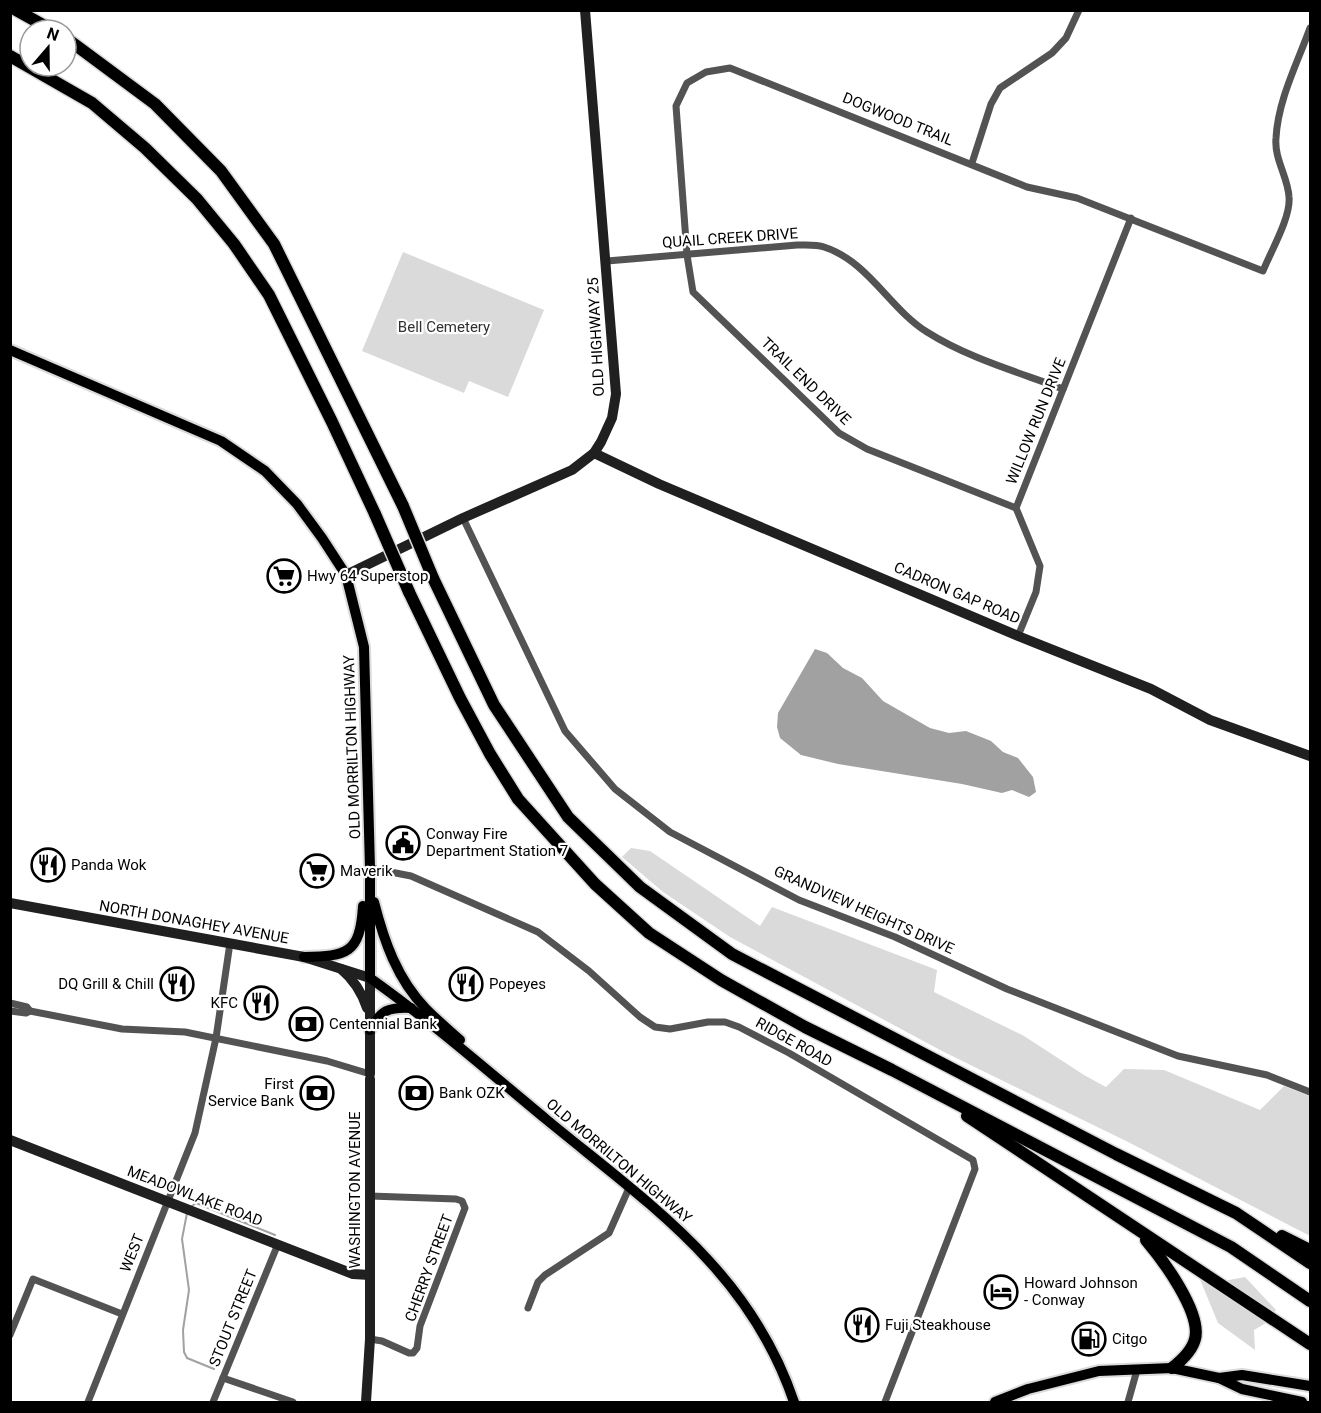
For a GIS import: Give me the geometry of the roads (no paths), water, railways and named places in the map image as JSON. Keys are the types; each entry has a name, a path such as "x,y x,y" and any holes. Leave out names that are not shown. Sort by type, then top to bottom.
{"highway":[{"path":"16,10 30,18"},
{"path":"78,47 155,104 221,171 274,244 403,506 434,578 500,715 568,817 640,887 732,954 1236,1214 1311,1250"},
{"path":"10,56 92,103 145,148 197,199 234,244 269,295 332,422 460,698 490,754 518,799 595,884 649,933 721,980 805,1027 1231,1247 1311,1301"},
{"path":"892,1070 954,1108 1311,1344"},
{"path":"1236,1214 1311,1263"},
{"path":"1136,1228 1172,1272 1196,1329 1195,1342 1172,1368"}],"main road":[{"name":"OLD MORRILTON HIGHWAY","path":"10,350 221,441 265,471 297,504 346,575 364,647 370,867 370,978 411,1008 505,1085 700,1250 736,1292 766,1340 794,1402"},
{"path":"304,957 334,956 347,951 354,945 362,923 370,867"},
{"path":"370,867 374,902 387,948 406,984 426,1009 505,1085"},
{"path":"370,1030 377,1017 388,1009 411,1008"},
{"path":"995,1402 1028,1389 1099,1371 1172,1368 1214,1377 1267,1399 1302,1402"},
{"path":"1214,1377 1242,1375 1311,1386"}],"street":[{"name":"OLD HIGHWAY 25","path":"346,575 463,518 572,470 594,453 612,418 616,394 585,10"},
{"path":"972,163 991,104 1000,88 1052,53 1065,38 1080,10"},
{"name":"DOGWOOD TRAIL","path":"687,255 676,106 687,83 706,72 730,68 972,163 1027,187 1077,198 1263,270 1287,214 1289,197 1275,142 1277,123 1282,103 1311,28"},
{"name":"WILLOW RUN DRIVE","path":"1018,636 1036,592 1040,566 1016,508 1131,218"},
{"name":"QUAIL CREEK DRIVE","path":"607,261 797,245 823,246 857,266 925,331 957,348 1063,389"},
{"name":"TRAIL END DRIVE","path":"687,255 693,292 839,433 867,449 1016,508"},
{"name":"CADRON GAP ROAD","path":"594,453 659,484 1018,636 1151,689 1210,720 1311,756"},
{"name":"GRANDVIEW HEIGHTS DRIVE","path":"463,518 565,731 615,789 670,832 799,900 895,937 1007,989 1178,1056 1267,1075 1311,1092"},
{"name":"RIDGE ROAD","path":"370,867 411,876 538,932 589,971 640,1017 655,1027 670,1029 708,1022 725,1022 739,1027 789,1053 973,1160 975,1169 885,1402"},
{"name":"NORTH DONAGHEY AVENUE","path":"10,903 304,957 370,978"},
{"name":"WEST","path":"88,1402 195,1133 216,1038 230,944"},
{"path":"339,967 358,988 369,1016"},
{"name":"WASHINGTON AVENUE","path":"366,1402 370,1339 370,978"},
{"path":"10,1003 27,1007 30,1011"},
{"path":"10,1011 26,1013 30,1011 122,1029 185,1032 327,1061 370,1076"},
{"name":"MEADOWLAKE ROAD","path":"10,1140 353,1274 370,1275"},
{"path":"528,1308 538,1282 544,1275 609,1233 629,1188"},
{"name":"CHERRY STREET","path":"370,1196 456,1199 462,1201 465,1208 420,1326 417,1348 413,1353 409,1353 382,1341 370,1339"},
{"name":"STOUT STREET","path":"213,1402 278,1244"},
{"path":"10,1335 33,1279 122,1314"},
{"path":"1128,1402 1137,1370"},
{"path":"223,1378 293,1402"}],"waterway":[{"path":"192,1206 196,1203 275,1235"},
{"path":"187,1213 182,1239 189,1290 183,1330 184,1352 187,1358 214,1369"}],"place":[{"name":"Hwy 64 Superstop","path":"284,576"},
{"name":"Conway Fire Department Station 7","path":"403,843"},
{"name":"Panda Wok","path":"48,865"},
{"name":"Maverik","path":"317,871"},
{"name":"DQ Grill & Chill","path":"177,984"},
{"name":"Popeyes","path":"466,984"},
{"name":"KFC","path":"261,1003"},
{"name":"Centennial Bank","path":"306,1024"},
{"name":"First Service Bank","path":"317,1093"},
{"name":"Bank OZK","path":"416,1093"},
{"name":"Howard Johnson - Conway","path":"1001,1292"},
{"name":"Fuji Steakhouse","path":"862,1325"},
{"name":"Citgo","path":"1089,1339"}],"park label":[{"name":"Bell Cemetery","path":"444,327"}]}
